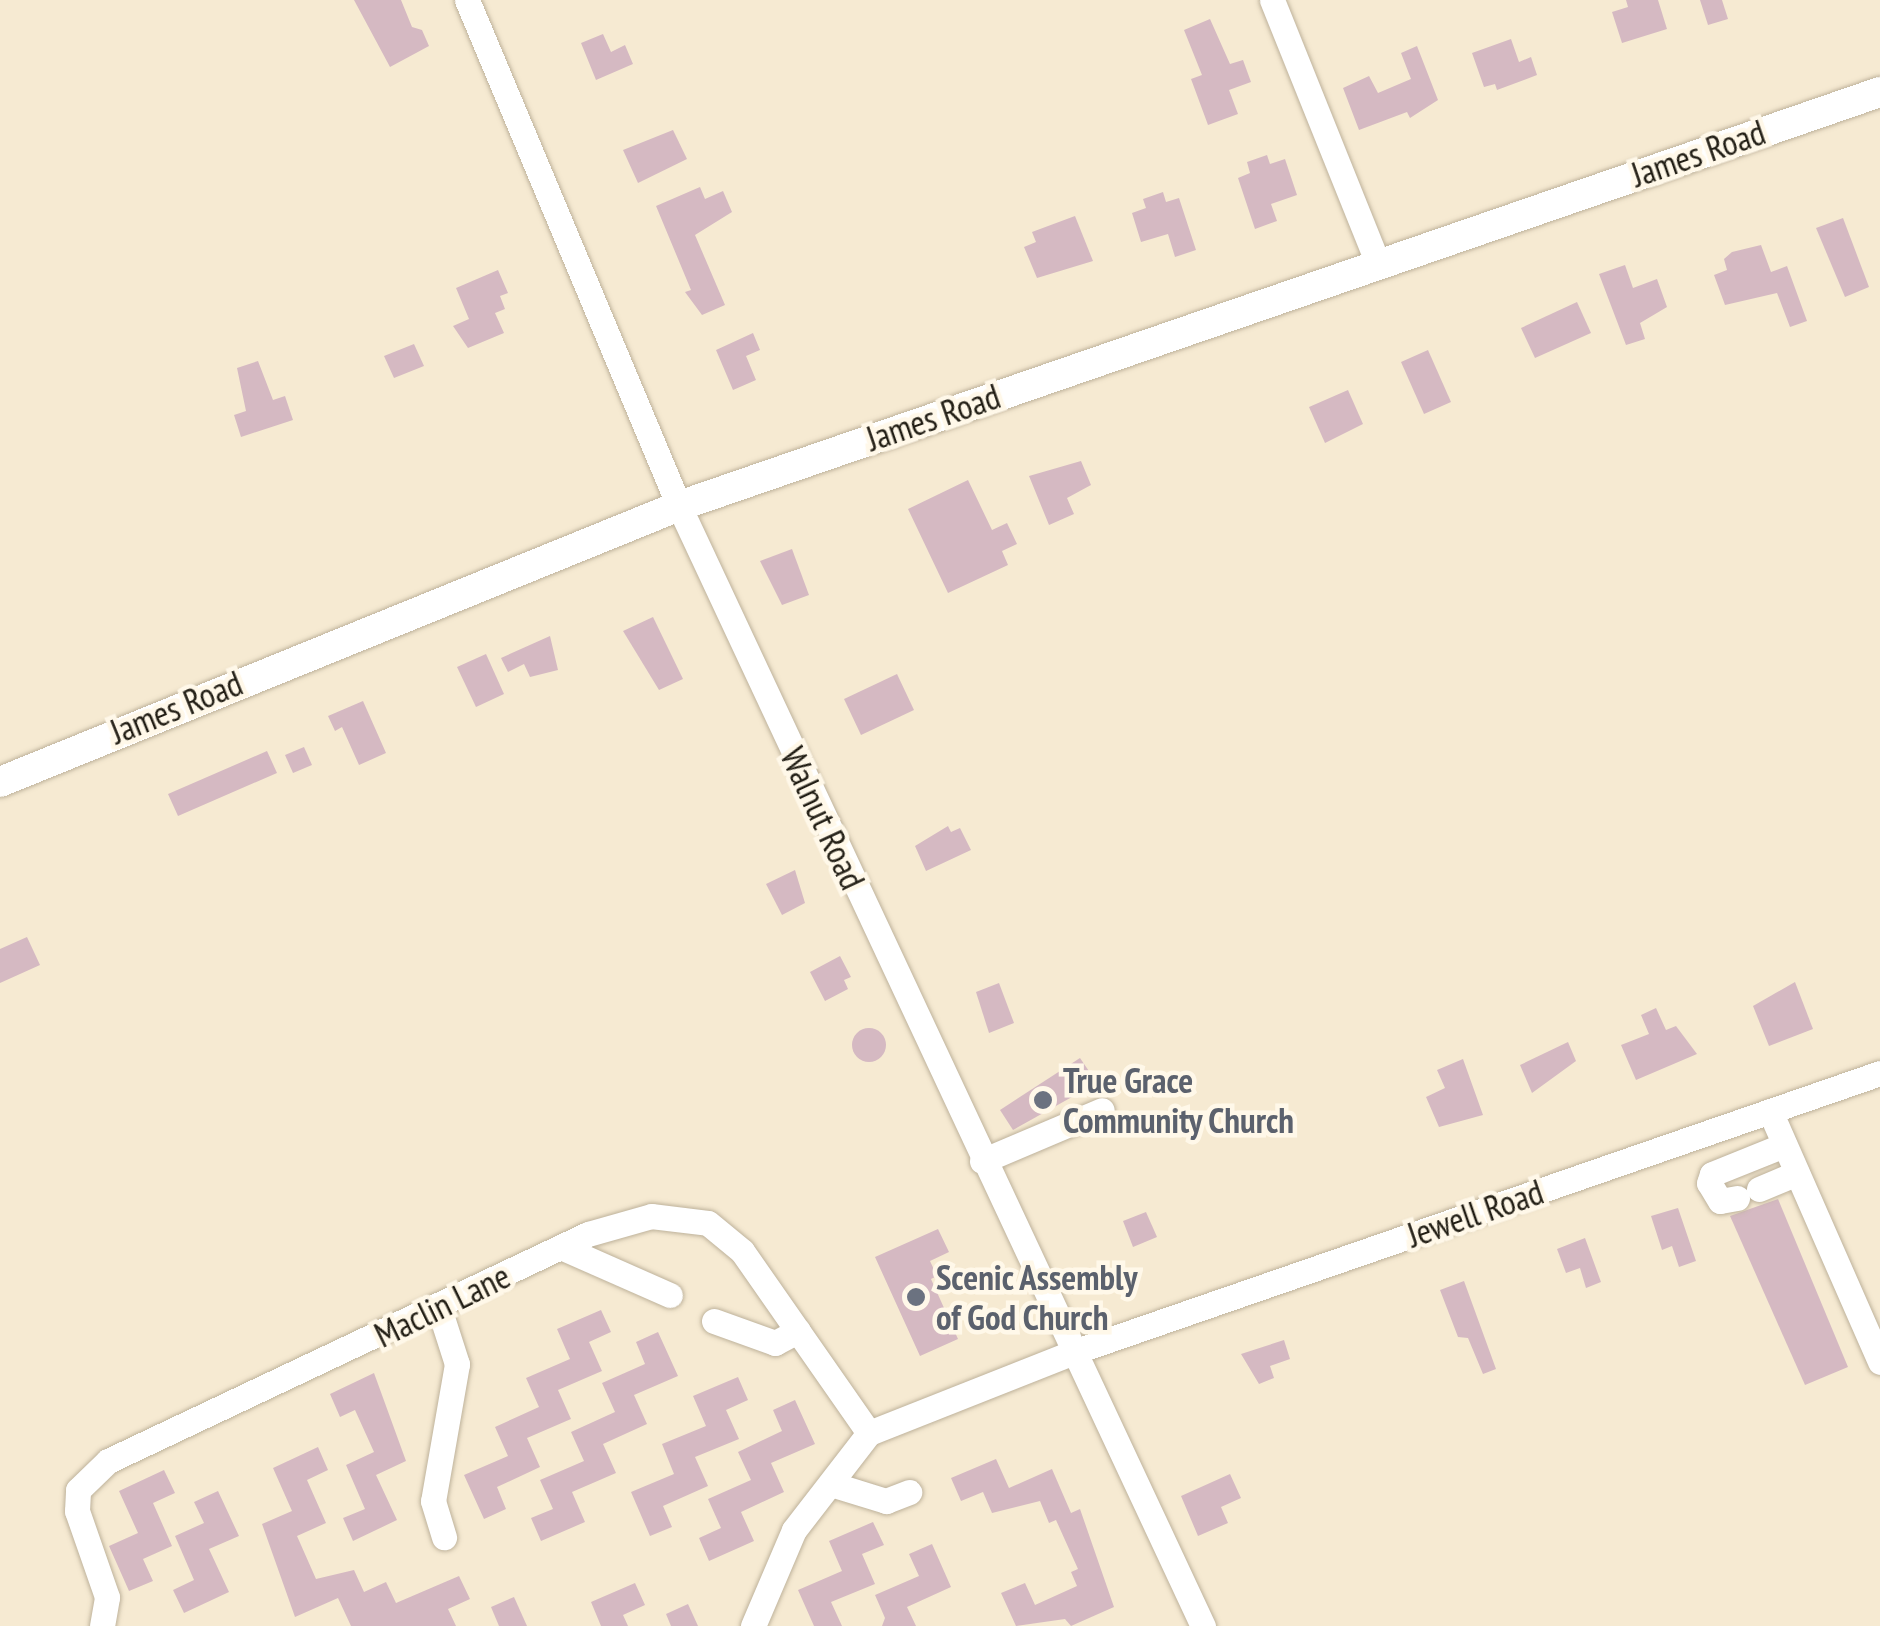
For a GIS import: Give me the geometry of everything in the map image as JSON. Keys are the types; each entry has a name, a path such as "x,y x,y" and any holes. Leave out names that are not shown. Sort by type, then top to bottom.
{"main road":[{"name":"James Road","path":"0,782 678,506 1378,261 1880,92"}],"street":[{"name":"Walnut Road","path":"466,0 678,506 1071,1353 1203,1626"},
{"path":"1272,0 1378,261"},
{"name":"Jewell Road","path":"869,1433 1071,1353 1880,1073"},
{"path":"982,1161 1102,1110"},
{"path":"1770,1111 1880,1362"},
{"path":"1784,1145 1712,1174 1710,1183 1720,1201 1797,1174"},
{"name":"Maclin Lane","path":"102,1626 106,1598 77,1510 78,1490 98,1471 561,1247 650,1216 708,1224 742,1251 869,1433"},
{"path":"561,1247 670,1295"},
{"path":"439,1308 457,1364 433,1500 444,1538"},
{"path":"714,1320 775,1344 798,1332"},
{"path":"753,1626 794,1530 869,1433"},
{"path":"831,1484 886,1501 909,1492"}],"building":[{"path":"354,0 401,0 412,27 422,30 429,46 390,67"},
{"path":"1626,0 1658,0 1667,29 1622,43 1612,12 1628,7"},
{"path":"1700,0 1722,0 1728,19 1708,25"},
{"path":"1210,19 1230,64 1243,60 1251,82 1229,90 1238,114 1208,125 1191,79 1202,75 1184,30"},
{"path":"603,34 611,52 625,45 633,64 596,80 581,43"},
{"path":"1511,39 1519,62 1531,57 1537,75 1497,90 1495,84 1484,87 1472,53"},
{"path":"1417,46 1438,100 1410,118 1407,112 1359,130 1343,88 1369,76 1378,93 1411,79 1401,53"},
{"path":"673,130 687,159 638,183 623,150"},
{"path":"1267,155 1270,164 1285,159 1297,195 1271,204 1277,221 1255,229 1238,178 1250,173 1247,162"},
{"path":"700,187 705,199 723,191 732,212 695,235 725,305 702,315 685,292 691,290 656,206"},
{"path":"1163,192 1166,202 1179,198 1196,250 1175,257 1168,234 1141,242 1132,213 1146,208 1143,199"},
{"path":"1075,216 1093,261 1037,278 1024,247 1036,242 1032,232"},
{"path":"1843,218 1869,287 1845,297 1816,228"},
{"path":"1761,245 1771,272 1787,266 1807,321 1790,327 1777,293 1725,305 1714,275 1727,270 1724,259 1732,252"},
{"path":"1625,265 1633,288 1657,279 1667,307 1640,323 1645,339 1626,345 1599,274"},
{"path":"498,270 508,293 500,296 505,309 495,313 504,333 468,348 453,326 469,319 456,288"},
{"path":"1577,302 1591,333 1535,358 1521,328"},
{"path":"753,333 760,350 746,356 756,380 733,390 716,350"},
{"path":"414,344 424,366 394,378 384,356"},
{"path":"1428,350 1451,402 1424,414 1401,362"},
{"path":"258,361 273,400 285,396 293,420 241,437 234,415 246,411 237,368"},
{"path":"1348,390 1363,424 1325,443 1309,407"},
{"path":"1081,461 1091,485 1067,498 1074,514 1049,525 1029,476"},
{"path":"968,480 992,530 1007,523 1017,544 1002,551 1008,565 948,593 908,509"},
{"path":"792,549 809,595 782,605 760,561"},
{"path":"653,617 683,679 659,690 623,631"},
{"path":"550,636 558,670 530,677 524,664 508,672 501,658"},
{"path":"486,654 504,694 476,707 457,667"},
{"path":"897,674 914,710 861,735 844,699"},
{"path":"363,701 386,753 359,765 342,727 335,731 328,716"},
{"path":"304,747 312,765 293,773 285,755"},
{"path":"267,751 277,773 178,816 168,794"},
{"path":"948,826 951,832 960,828 971,850 926,871 915,846"},
{"path":"795,870 805,903 782,915 766,884"},
{"path":"27,937 40,965 0,983 0,949"},
{"path":"840,956 851,977 844,980 848,989 825,1001 810,972"},
{"path":"1795,982 1813,1029 1769,1046 1753,1006"},
{"path":"999,983 1014,1023 989,1033 976,992"},
{"path":"1656,1008 1666,1030 1676,1026 1697,1054 1636,1080 1621,1045 1649,1034 1641,1015"},
{"path":"869,1028 881,1033 886,1045 881,1057 869,1062 857,1057 852,1045 857,1033"},
{"path":"1568,1042 1576,1061 1532,1093 1520,1065"},
{"name":"True Grace Community Church","path":"1080,1058 1097,1083 1013,1130 1000,1110"},
{"path":"1463,1059 1483,1115 1439,1127 1426,1097 1445,1088 1437,1070"},
{"path":"1778,1199 1848,1367 1805,1385 1730,1216"},
{"path":"1678,1208 1696,1261 1679,1267 1672,1246 1662,1250 1651,1216"},
{"path":"1146,1212 1157,1237 1133,1247 1123,1221"},
{"name":"Scenic Assembly of God Church","path":"938,1229 949,1252 930,1261 937,1276 931,1279 958,1339 920,1356 875,1257"},
{"path":"1585,1238 1601,1282 1586,1288 1580,1268 1566,1273 1557,1249"},
{"path":"1464,1281 1496,1369 1483,1374 1468,1338 1458,1337 1440,1290"},
{"path":"601,1310 611,1332 589,1342 602,1371 558,1390 571,1419 527,1438 540,1467 497,1487 506,1509 484,1519 464,1475 508,1456 495,1427 539,1407 526,1378 570,1359 557,1329"},
{"path":"658,1332 678,1376 634,1395 647,1424 603,1444 616,1473 572,1492 585,1522 541,1541 531,1518 553,1509 540,1480 584,1461 571,1432 615,1412 602,1383 645,1364 636,1342"},
{"path":"1284,1340 1290,1359 1270,1366 1274,1378 1259,1384 1241,1354"},
{"path":"374,1373 406,1461 376,1475 397,1520 353,1541 343,1518 365,1509 346,1465 374,1452 355,1410 340,1417 330,1394"},
{"path":"738,1377 748,1400 726,1410 739,1439 695,1457 708,1486 663,1506 672,1527 650,1536 631,1492 674,1474 662,1444 706,1426 693,1396"},
{"path":"795,1400 815,1444 771,1463 784,1492 741,1512 754,1541 709,1561 699,1538 721,1528 708,1499 751,1480 738,1452 782,1431 773,1410"},
{"path":"318,1447 328,1470 307,1480 326,1523 297,1536 316,1579 354,1570 364,1592 386,1582 396,1603 459,1576 470,1599 448,1609 456,1626 351,1626 338,1598 295,1617 262,1524 292,1511 273,1468"},
{"path":"996,1459 1009,1488 1052,1469 1071,1513 1080,1509 1114,1607 1071,1626 1065,1619 1016,1626 1001,1593 1025,1583 1035,1605 1077,1586 1071,1572 1078,1569 1056,1520 1049,1523 1040,1501 992,1513 983,1492 961,1501 951,1478"},
{"path":"164,1470 175,1493 153,1503 172,1546 143,1559 153,1581 129,1591 109,1546 138,1533 119,1491"},
{"path":"1230,1474 1241,1498 1221,1507 1228,1523 1198,1536 1181,1496"},
{"path":"218,1491 239,1536 209,1549 229,1592 184,1613 173,1590 194,1580 175,1536 204,1523 194,1502"},
{"path":"873,1522 884,1545 862,1554 875,1584 831,1602 842,1626 814,1626 798,1590 842,1571 829,1541"},
{"path":"932,1544 951,1587 907,1607 916,1626 882,1626 885,1618 875,1595 919,1576 909,1554"},
{"path":"635,1583 645,1605 623,1615 628,1626 601,1626 591,1602"},
{"path":"514,1597 527,1626 499,1626 491,1607"},
{"path":"688,1604 698,1626 671,1626 666,1614"}],"place":[{"name":"True Grace Community Church","path":"1043,1100"},
{"name":"Scenic Assembly of God Church","path":"916,1297"}]}
